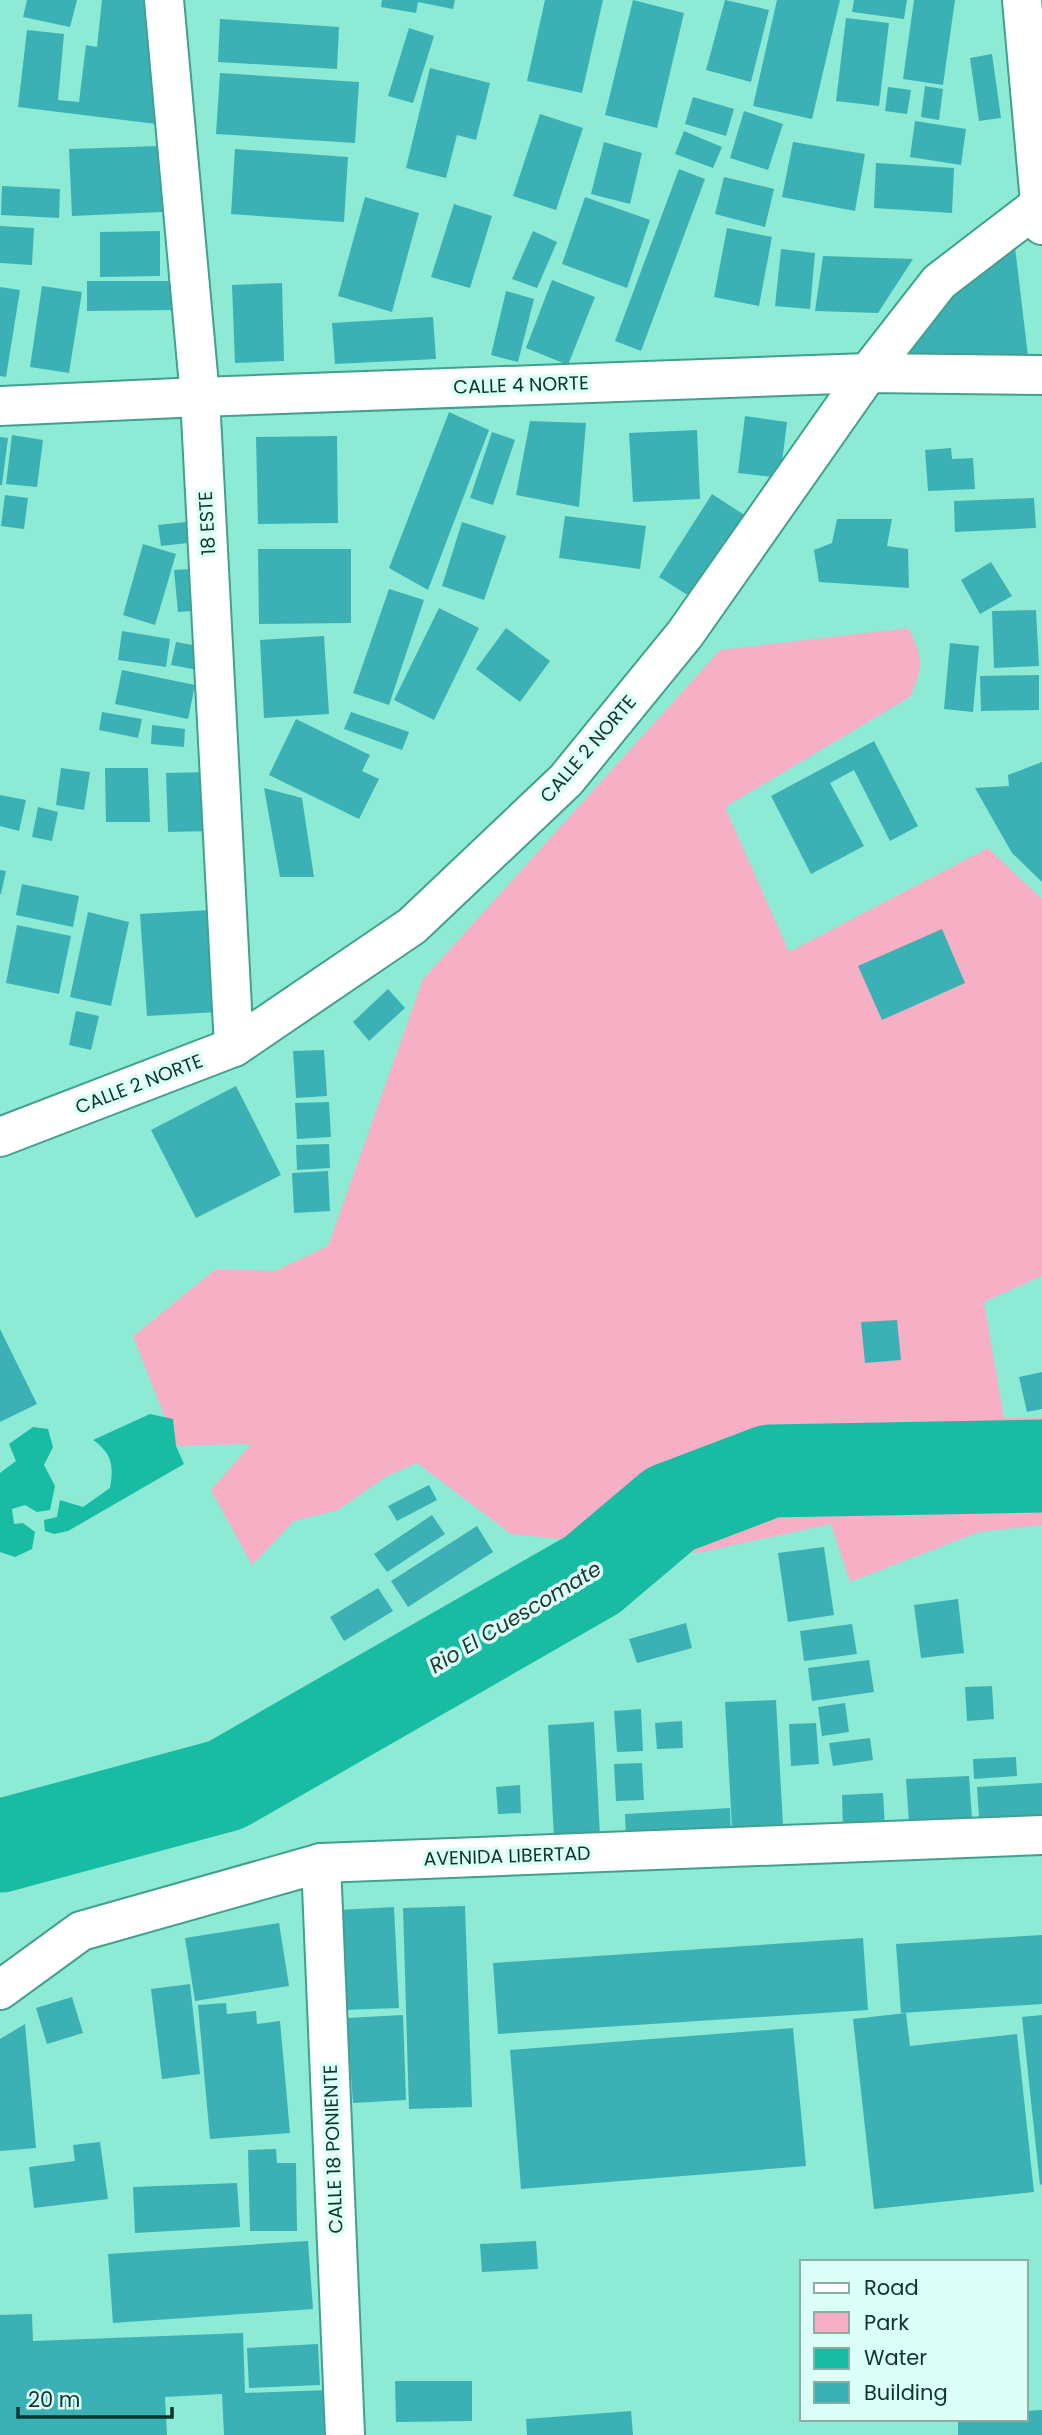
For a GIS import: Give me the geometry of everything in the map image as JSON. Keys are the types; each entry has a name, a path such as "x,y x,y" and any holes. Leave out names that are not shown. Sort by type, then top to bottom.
{"street":[{"name":"18 ESTE","path":"164,0 200,397 234,1047"},
{"path":"1022,0 1041,210"},
{"name":"CALLE 2 NORTE","path":"0,1137 234,1047 412,926 566,780 685,634 868,373 939,282 1041,210"},
{"name":"CALLE 4 NORTE","path":"0,406 868,373 1042,375"},
{"name":"AVENIDA LIBERTAD","path":"0,1990 81,1931 321,1863 1042,1835"},
{"name":"CALLE 18 PONIENTE","path":"321,1863 345,2435"}],"green space":[{"path":"909,628 920,662 918,677 910,697 725,807 789,952 988,848 1042,899 1042,1276 984,1302 1004,1418 1042,1417 1042,1525 979,1532 850,1582 831,1524 698,1553 511,1534 417,1463 387,1476 338,1510 294,1521 252,1565 211,1490 251,1444 176,1446 133,1336 216,1269 275,1271 328,1246 423,979 720,650"}],"water":[{"path":"150,1414 173,1419 176,1446 184,1464 68,1531 54,1534 45,1531 44,1520 57,1517 60,1500 83,1507 110,1488 112,1473 108,1455 93,1440"},
{"path":"33,1427 48,1429 53,1447 44,1465 55,1486 50,1510 37,1512 25,1505 12,1509 14,1524 23,1523 35,1532 32,1549 15,1557 0,1552 0,1473 16,1461 9,1444"}],"building":[{"path":"27,0 77,0 70,27 23,17"},
{"path":"102,0 148,0 156,124 18,107 27,30 64,34 58,100 79,102 86,45 97,47"},
{"path":"382,0 455,0 453,9 418,2 416,13 381,7"},
{"path":"545,0 603,0 582,93 527,81"},
{"path":"633,0 684,13 657,128 605,115"},
{"path":"725,0 769,10 751,82 706,70"},
{"path":"777,0 840,0 812,119 753,106"},
{"path":"854,0 907,0 904,19 852,12"},
{"path":"914,0 955,0 943,85 903,79"},
{"path":"846,18 889,23 879,106 836,101"},
{"path":"220,19 339,27 337,69 218,62"},
{"path":"409,28 434,36 413,103 388,96"},
{"path":"992,54 1001,118 979,121 970,58"},
{"path":"430,68 490,83 476,140 457,135 446,178 406,168"},
{"path":"220,73 359,82 355,143 216,134"},
{"path":"925,86 943,89 939,120 921,117"},
{"path":"888,87 911,90 907,114 885,111"},
{"path":"693,97 734,109 726,136 685,124"},
{"path":"744,111 783,124 768,170 730,158"},
{"path":"540,114 583,128 556,210 513,196"},
{"path":"915,121 966,129 961,165 910,157"},
{"path":"684,131 722,147 713,168 675,154"},
{"path":"604,142 642,153 630,204 591,194"},
{"path":"793,142 865,154 855,211 782,197"},
{"path":"160,146 162,212 72,216 69,149"},
{"path":"235,149 348,157 344,222 231,214"},
{"path":"876,163 954,168 952,213 874,208"},
{"path":"679,169 705,179 641,351 615,341"},
{"path":"724,177 774,189 765,227 715,214"},
{"path":"2,186 60,189 59,218 1,215"},
{"path":"365,197 419,213 392,312 338,296"},
{"path":"585,197 650,220 627,288 562,264"},
{"path":"454,204 492,216 470,288 431,277"},
{"path":"0,226 34,228 32,265 0,263"},
{"path":"727,228 772,237 759,306 714,297"},
{"path":"160,231 160,276 100,277 100,232"},
{"path":"533,231 557,242 537,288 512,279"},
{"path":"1015,247 1028,356 907,362 906,336 973,272"},
{"path":"781,249 815,253 810,309 775,306"},
{"path":"823,256 913,259 878,313 815,311"},
{"path":"552,280 595,297 568,365 526,348"},
{"path":"87,281 174,281 175,310 87,311"},
{"path":"282,283 284,361 235,363 232,285"},
{"path":"42,286 82,292 69,373 30,367"},
{"path":"0,287 20,290 6,377 0,376"},
{"path":"506,291 534,299 518,362 491,355"},
{"path":"433,317 436,359 335,364 332,323"},
{"path":"449,412 489,430 428,590 389,568"},
{"path":"745,416 787,422 780,478 738,473"},
{"path":"530,421 586,423 579,507 516,495"},
{"path":"697,430 700,499 633,502 629,433"},
{"path":"492,432 515,440 493,505 470,498"},
{"path":"12,435 43,440 37,487 6,484"},
{"path":"337,436 338,523 258,524 256,437"},
{"path":"0,437 8,438 2,485 0,485"},
{"path":"951,448 952,459 973,458 975,489 928,491 925,450"},
{"path":"712,494 746,516 694,599 659,577"},
{"path":"5,495 28,498 24,529 1,526"},
{"path":"1034,498 1036,528 955,532 954,501"},
{"path":"565,516 646,526 640,569 559,558"},
{"path":"837,519 892,519 887,546 908,549 909,588 819,582 814,550 832,543"},
{"path":"186,522 188,543 161,546 158,525"},
{"path":"462,522 506,536 484,600 442,586"},
{"path":"143,544 176,554 155,625 123,615"},
{"path":"258,549 351,549 351,623 259,624"},
{"path":"991,562 1012,596 980,614 961,580"},
{"path":"190,569 194,611 178,612 174,570"},
{"path":"389,589 424,600 389,705 353,693"},
{"path":"439,608 479,628 434,720 394,700"},
{"path":"1036,610 1039,666 994,668 992,611"},
{"path":"506,628 550,661 520,702 476,669"},
{"path":"122,631 170,639 166,667 118,660"},
{"path":"324,636 329,714 264,718 260,640"},
{"path":"176,642 203,647 198,670 171,665"},
{"path":"950,643 979,646 973,712 944,709"},
{"path":"122,670 195,685 188,719 115,704"},
{"path":"1039,675 1039,710 981,711 980,676"},
{"path":"102,712 142,719 138,738 99,730"},
{"path":"351,712 409,732 402,750 344,729"},
{"path":"296,719 370,755 362,771 379,779 359,819 269,775"},
{"path":"152,725 185,729 184,747 151,744"},
{"path":"874,741 918,826 890,841 854,770 830,783 864,846 811,874 771,796"},
{"path":"1042,762 1042,882 1012,853 975,788 1009,786 1008,775"},
{"path":"61,768 90,772 84,810 56,805"},
{"path":"105,768 148,768 150,822 106,822"},
{"path":"208,772 210,831 168,832 166,773"},
{"path":"264,788 302,798 314,877 280,877"},
{"path":"0,795 26,800 19,831 0,826"},
{"path":"38,807 58,812 52,841 32,837"},
{"path":"0,870 6,871 1,894 0,894"},
{"path":"22,884 79,896 73,927 16,915"},
{"path":"211,910 218,1012 147,1016 140,914"},
{"path":"88,912 129,922 111,1006 70,997"},
{"path":"17,925 71,936 59,994 6,983"},
{"path":"942,929 965,983 882,1020 858,966"},
{"path":"388,989 405,1008 369,1041 353,1022"},
{"path":"76,1011 99,1016 91,1050 69,1045"},
{"path":"324,1050 327,1096 296,1098 293,1051"},
{"path":"236,1086 281,1175 196,1218 151,1130"},
{"path":"329,1102 331,1137 297,1139 295,1103"},
{"path":"329,1144 330,1168 297,1170 296,1145"},
{"path":"328,1171 330,1211 294,1213 292,1173"},
{"path":"897,1320 901,1360 865,1363 861,1322"},
{"path":"0,1329 37,1404 0,1422"},
{"path":"1042,1372 1042,1409 1027,1412 1019,1377"},
{"path":"429,1485 437,1500 397,1521 388,1506"},
{"path":"432,1515 445,1534 387,1572 374,1554"},
{"path":"477,1526 493,1552 408,1607 391,1581"},
{"path":"824,1547 834,1615 788,1622 778,1553"},
{"path":"378,1588 393,1611 344,1641 330,1617"},
{"path":"958,1599 964,1653 921,1658 914,1605"},
{"path":"686,1623 692,1648 637,1663 629,1639"},
{"path":"852,1624 857,1654 804,1661 800,1631"},
{"path":"869,1660 874,1692 812,1701 808,1668"},
{"path":"992,1686 994,1719 967,1721 965,1687"},
{"path":"776,1700 783,1825 732,1827 725,1702"},
{"path":"845,1703 849,1732 822,1736 818,1707"},
{"path":"641,1709 643,1751 617,1752 614,1711"},
{"path":"682,1721 683,1748 657,1749 655,1723"},
{"path":"594,1722 600,1836 554,1838 548,1725"},
{"path":"816,1723 819,1764 791,1766 789,1724"},
{"path":"870,1738 873,1760 833,1766 829,1743"},
{"path":"1016,1757 1017,1776 974,1779 973,1759"},
{"path":"642,1763 644,1800 616,1801 614,1764"},
{"path":"969,1776 972,1819 909,1823 906,1779"},
{"path":"1042,1783 1042,1815 979,1817 977,1787"},
{"path":"520,1785 521,1813 498,1814 496,1787"},
{"path":"883,1793 885,1828 843,1831 842,1795"},
{"path":"730,1808 731,1835 626,1841 625,1814"},
{"path":"465,1906 472,2107 409,2109 403,1908"},
{"path":"394,1907 399,2008 343,2010 339,1910"},
{"path":"279,1923 289,1986 195,2001 185,1938"},
{"path":"1042,1935 1042,2004 901,2013 896,1944"},
{"path":"863,1938 868,2010 498,2034 493,1963"},
{"path":"190,1984 200,2074 162,2079 151,1989"},
{"path":"72,1997 83,2033 47,2044 36,2008"},
{"path":"226,2003 227,2014 256,2011 257,2024 280,2021 290,2133 210,2139 198,2005"},
{"path":"906,2013 910,2046 1017,2034 1034,2192 874,2209 853,2019"},
{"path":"403,2015 406,2100 353,2103 347,2018"},
{"path":"1042,2015 1042,2184 1040,2185 1022,2017"},
{"path":"25,2024 36,2148 0,2151 0,2039"},
{"path":"793,2028 806,2166 521,2189 510,2050"},
{"path":"100,2142 108,2199 34,2208 29,2167 75,2161 73,2145"},
{"path":"276,2149 277,2163 296,2163 297,2231 250,2231 248,2150"},
{"path":"237,2183 240,2227 135,2233 133,2187"},
{"path":"308,2241 313,2309 113,2323 108,2254"},
{"path":"536,2241 538,2269 482,2272 480,2244"},
{"path":"32,2314 33,2341 243,2333 245,2393 328,2390 330,2435 224,2435 222,2394 165,2397 167,2435 0,2435 0,2315"},
{"path":"318,2344 320,2385 249,2388 247,2348"},
{"path":"395,2381 472,2381 472,2421 396,2422"},
{"path":"1042,2410 1042,2435 958,2435 958,2421 1028,2421 1028,2411"},
{"path":"631,2411 633,2435 527,2435 526,2419"}],"waterway":[{"name":"Rio El Cuescomate","path":"0,1846 226,1785 592,1575 670,1509 770,1471 1042,1466"}]}
